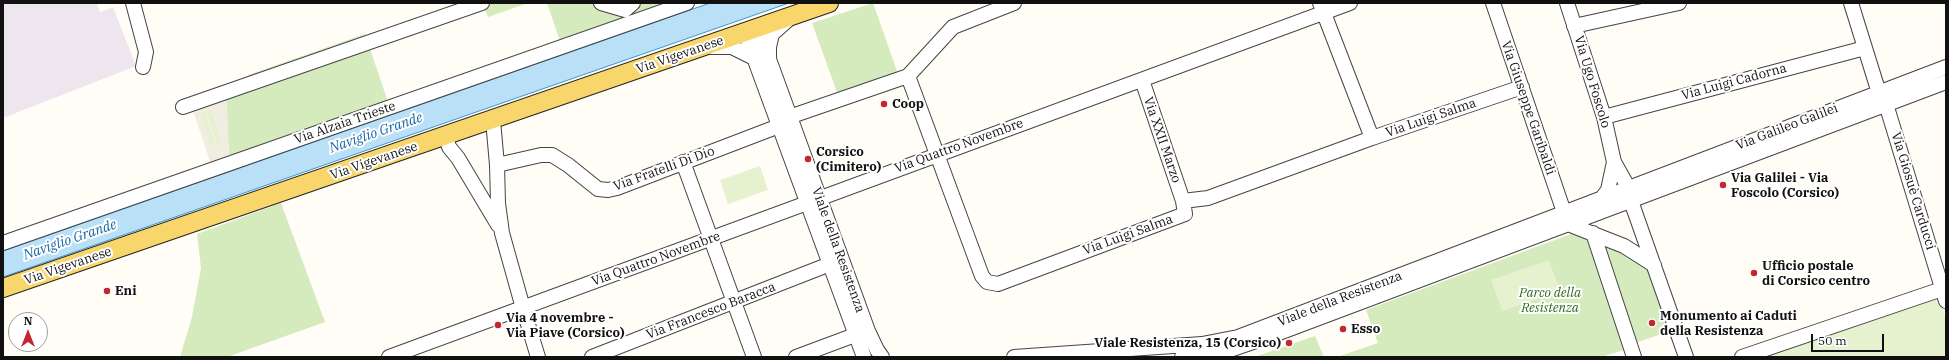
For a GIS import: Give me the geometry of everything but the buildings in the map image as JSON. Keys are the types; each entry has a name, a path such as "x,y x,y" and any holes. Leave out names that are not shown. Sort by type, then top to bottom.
{"main road":[{"name":"Via Vigevanese","path":"3,288 829,3"}],"street":[{"path":"132,3 146,52 142,67"},
{"path":"183,107 482,3"},
{"path":"601,3 625,10 633,3"},
{"name":"Via Alzaia Trieste","path":"3,243 687,3"},
{"path":"908,76 953,27 1014,3"},
{"name":"Via Quattro Novembre","path":"389,357 1142,80 1322,8 1350,3"},
{"name":"Via Giuseppe Garibaldi","path":"1492,3 1567,218"},
{"name":"Via Ugo Foscolo","path":"1568,3 1574,26 1604,117 1614,162 1629,194 1686,357"},
{"path":"1574,26 1679,3"},
{"name":"Via Giosuè Carducci","path":"1851,3 1883,98 1944,295"},
{"path":"1322,8 1372,138"},
{"path":"769,61 769,47 772,34 791,17"},
{"name":"Viale della Resistenza","path":"751,31 754,58 784,122 862,333 864,357"},
{"name":"Viale della Resistenza","path":"751,31 769,61 784,122"},
{"path":"698,49 727,46 737,48 754,58"},
{"name":"Via Luigi Cadorna","path":"1604,117 1865,48"},
{"name":"Via Galileo Galilei","path":"1629,194 1883,98 1946,67"},
{"name":"Via Fratelli Di Dio","path":"497,165 540,155 552,155 568,164 598,189 608,190 617,188 784,122 908,76"},
{"name":"Via Luigi Salma","path":"908,76 982,276 987,282 998,284 1185,214 1183,200 1208,198 1372,138 1522,87"},
{"name":"Via XXII Marzo","path":"1142,80 1183,200"},
{"name":"Via Galileo Galilei","path":"1883,98 1946,82"},
{"path":"493,120 497,165 498,203 502,233 538,357"},
{"path":"446,136 449,147 458,158 502,233"},
{"path":"684,162 710,240 754,357"},
{"name":"Via Ugo Foscolo","path":"1602,198 1608,190 1614,162"},
{"name":"Viale della Resistenza","path":"1567,218 1602,198 1629,194"},
{"name":"Viale della Resistenza","path":"1182,357 1230,350 1346,302 1629,194"},
{"name":"Viale della Resistenza","path":"813,201 830,264 862,333 882,357"},
{"path":"1567,218 1593,233 1624,246 1654,265"},
{"path":"1593,233 1634,357"},
{"name":"Via Francesco Baracca","path":"592,357 830,264"},
{"path":"1742,357 1944,295"},
{"name":"Viale della Resistenza","path":"1014,357 1106,354 1202,344 1219,341 1346,302"},
{"path":"796,357 862,333"}],"shaded area":[{"path":"3,3 97,3 100,12 113,7 136,66 3,118"},
{"path":"226,92 229,156 210,162 191,104","holes":["211,109 222,144 217,146 206,110","205,110 216,146 212,148 200,112"]}],"green space":[{"path":"482,3 528,3 488,17"},
{"path":"547,3 667,3 560,41"},
{"path":"873,3 897,71 885,78 838,95 812,23"},
{"path":"365,34 388,102 229,156 226,92 250,81 248,75"},
{"path":"211,108 222,144 217,146 206,110"},
{"path":"205,110 216,146 211,148 200,112"},
{"path":"760,166 768,190 728,204 720,180"},
{"path":"281,203 325,322 227,357 180,357 192,317 201,268 197,234"},
{"name":"Parco della Resistenza","path":"1579,231 1626,251 1654,270 1671,331 1626,346 1627,349 1601,357 1337,357 1378,343 1366,310"},
{"path":"1549,260 1560,291 1502,311 1491,280"},
{"path":"1939,296 1946,319 1946,357 1760,357"},
{"path":"1315,336 1324,357 1255,357 1260,355"}],"water":[{"name":"Naviglio Grande","path":"710,3 789,3 3,277 3,251"}],"place":[{"name":"Coop","path":"884,104"},
{"name":"Corsico (Cimitero)","path":"808,159"},
{"name":"Via Galilei - Via Foscolo (Corsico)","path":"1723,185"},
{"name":"Ufficio postale di Corsico centro","path":"1754,273"},
{"name":"Eni","path":"107,291"},
{"name":"Monumento ai Caduti della Resistenza","path":"1652,323"},
{"name":"Via 4 novembre - Via Piave (Corsico)","path":"498,325"},
{"name":"Esso","path":"1343,329"},
{"name":"Viale Resistenza, 15 (Corsico)","path":"1289,343"}]}
